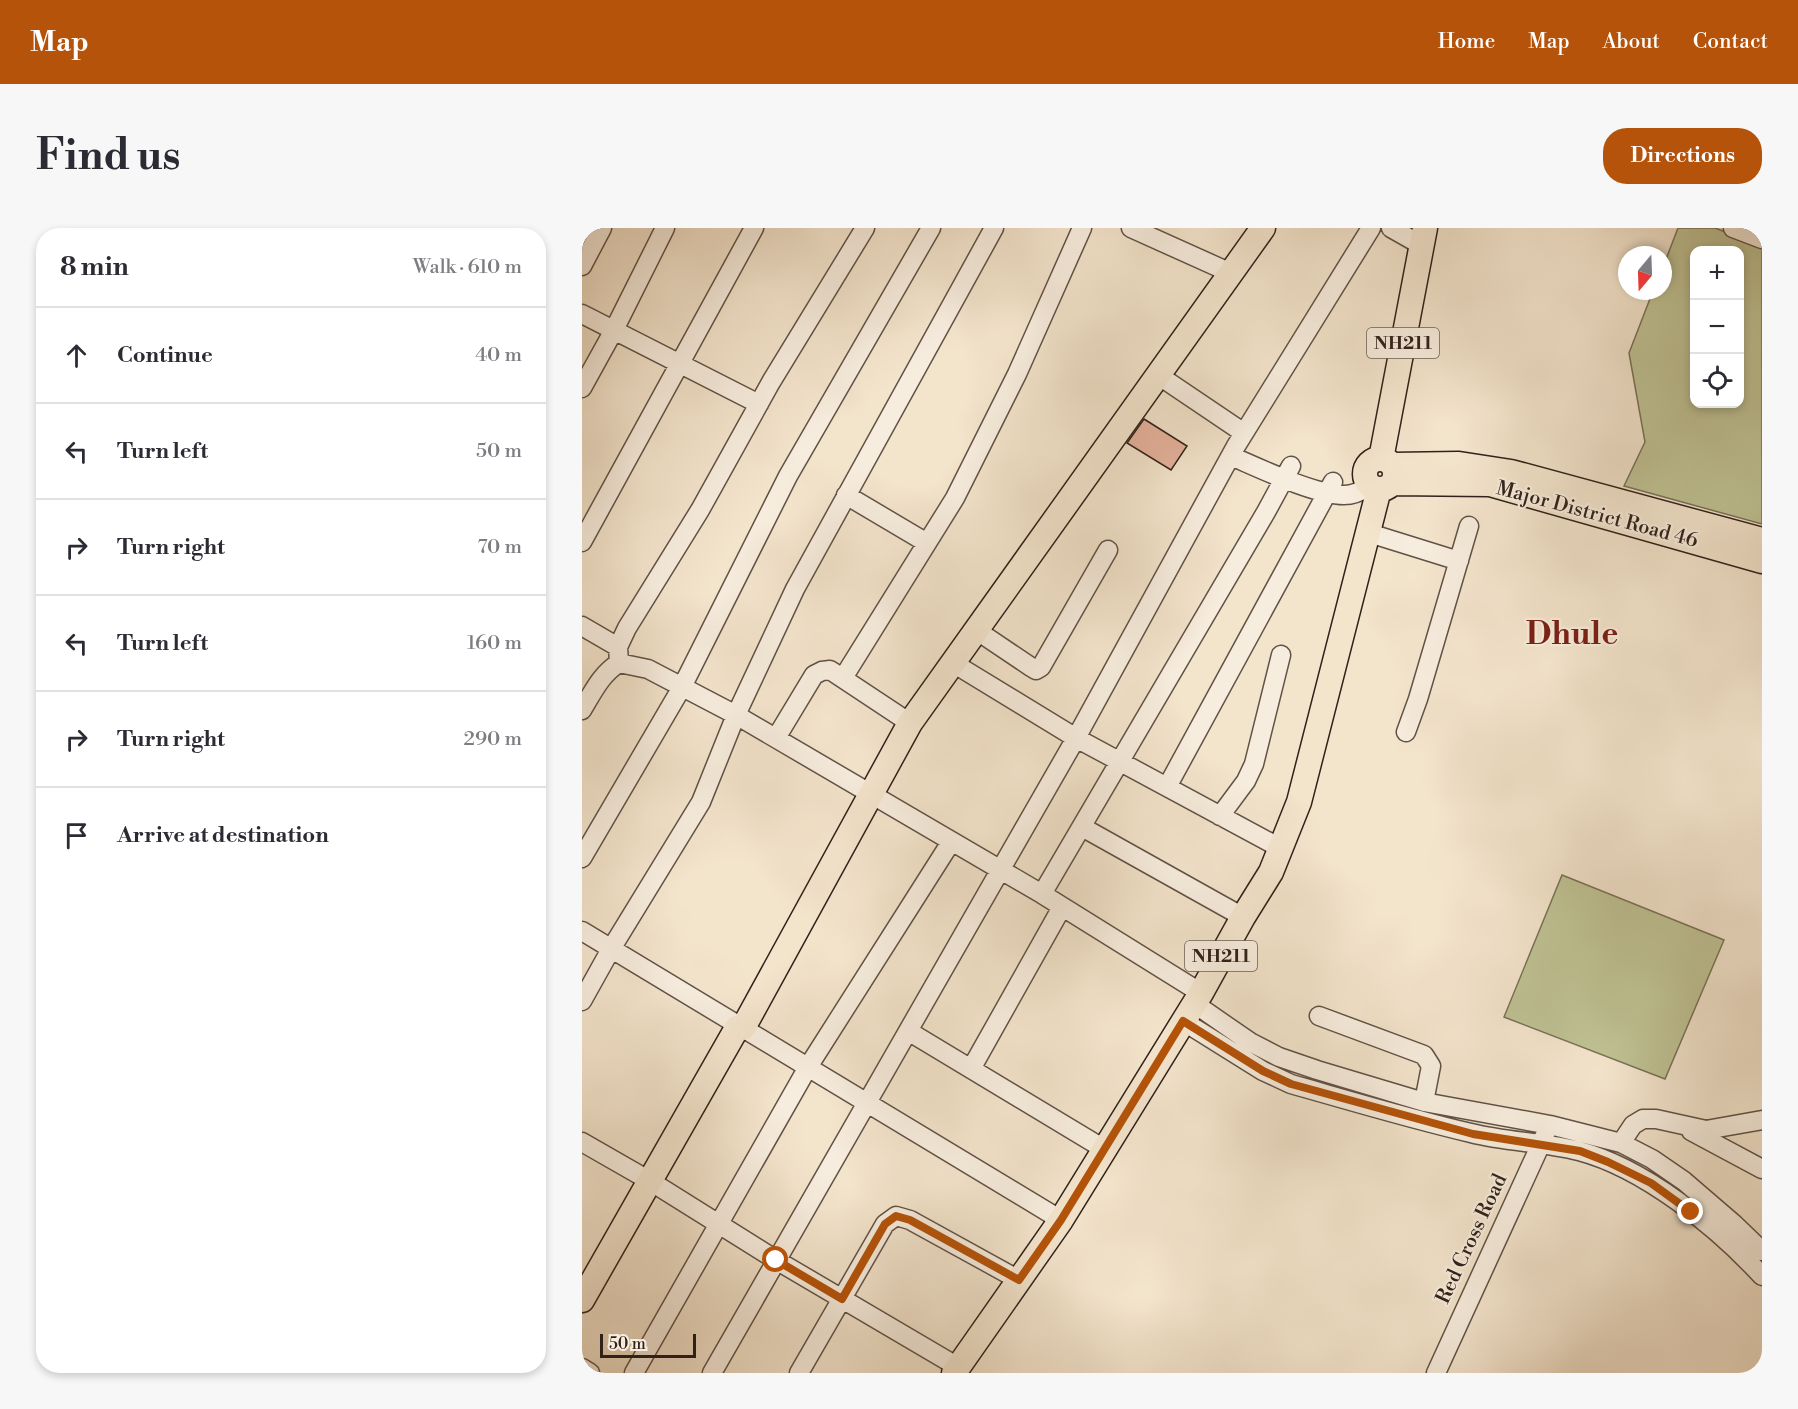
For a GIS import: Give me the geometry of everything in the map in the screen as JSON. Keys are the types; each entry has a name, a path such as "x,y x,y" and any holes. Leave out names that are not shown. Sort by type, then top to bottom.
{"main road":[{"path":"582,1300 737,1028 743,1028 910,723 1263,228"},
{"name":"NH211","path":"956,1370 1061,1220 1193,1006 1282,849 1299,802 1369,533 1423,237"},
{"name":"Major District Road 46","path":"1380,477 1458,464 1511,472 1762,540"},
{"name":"Major District Road 46","path":"1380,477 1490,484 1762,561"}],"street":[{"path":"582,266 602,228"},
{"path":"582,388 665,228"},
{"path":"582,542 754,228"},
{"path":"582,710 600,679 619,655 627,628 700,510 759,404 865,228"},
{"path":"582,858 682,687 788,476 931,228"},
{"path":"582,1001 701,802 736,715 795,589 994,228"},
{"path":"843,678 955,498 997,416 1082,228"},
{"path":"1131,228 1231,273"},
{"path":"712,1373 1076,738 1237,445 1371,228"},
{"path":"1391,228 1423,237"},
{"path":"1733,228 1762,239"},
{"path":"582,314 759,404"},
{"path":"1158,375 1237,445 1288,472 1330,488 1380,477"},
{"path":"1042,894 1288,472"},
{"path":"1167,788 1330,488"},
{"path":"846,495 927,543"},
{"path":"1406,732 1418,699 1469,526"},
{"path":"1369,533 1459,561"},
{"path":"976,630 1036,670 1041,668 1108,550"},
{"path":"582,626 619,655 736,715 1042,894 1193,1006 1250,1042 1279,1057 1424,1102 1550,1125 1621,1143 1652,1159 1684,1181 1762,1251"},
{"path":"1220,816 1246,781 1254,764 1281,654"},
{"path":"953,663 1076,738 1282,849"},
{"path":"776,738 814,675 822,670 830,670 910,723"},
{"path":"1082,827 1243,917"},
{"path":"634,1373 808,1067 951,842"},
{"path":"971,1069 1062,907"},
{"path":"582,931 1061,1220"},
{"path":"1193,1006 1263,1071 1291,1084 1473,1134 1580,1151 1608,1162 1651,1183 1742,1254 1762,1276"},
{"path":"1319,1016 1424,1055 1431,1066 1424,1102"},
{"path":"908,1031 1104,1149"},
{"path":"1621,1143 1633,1125 1643,1119 1656,1119 1706,1130 1762,1120"},
{"name":"Red Cross Road","path":"1436,1373 1550,1125"},
{"path":"1679,1125 1762,1168"},
{"path":"584,1148 650,1181 956,1370"},
{"path":"798,1373 885,1224 896,1216 910,1220 1019,1280"},
{"path":"582,1368 590,1373"}],"green space":[{"path":"1678,228 1715,228 1762,246 1762,524 1624,486 1645,442 1629,353 1650,300 1672,300 1671,246"},
{"path":"1562,875 1724,940 1665,1079 1504,1017"}],"building":[{"path":"1144,419 1187,446 1171,470 1127,443"}],"district":[{"name":"Dhule","path":"1572,634"}],"route":[{"path":"776,1260 842,1299 885,1224 891,1218 903,1216 1019,1280 1061,1220 1183,1021 1263,1071 1291,1084 1473,1134 1580,1151 1651,1183 1691,1212"}]}
